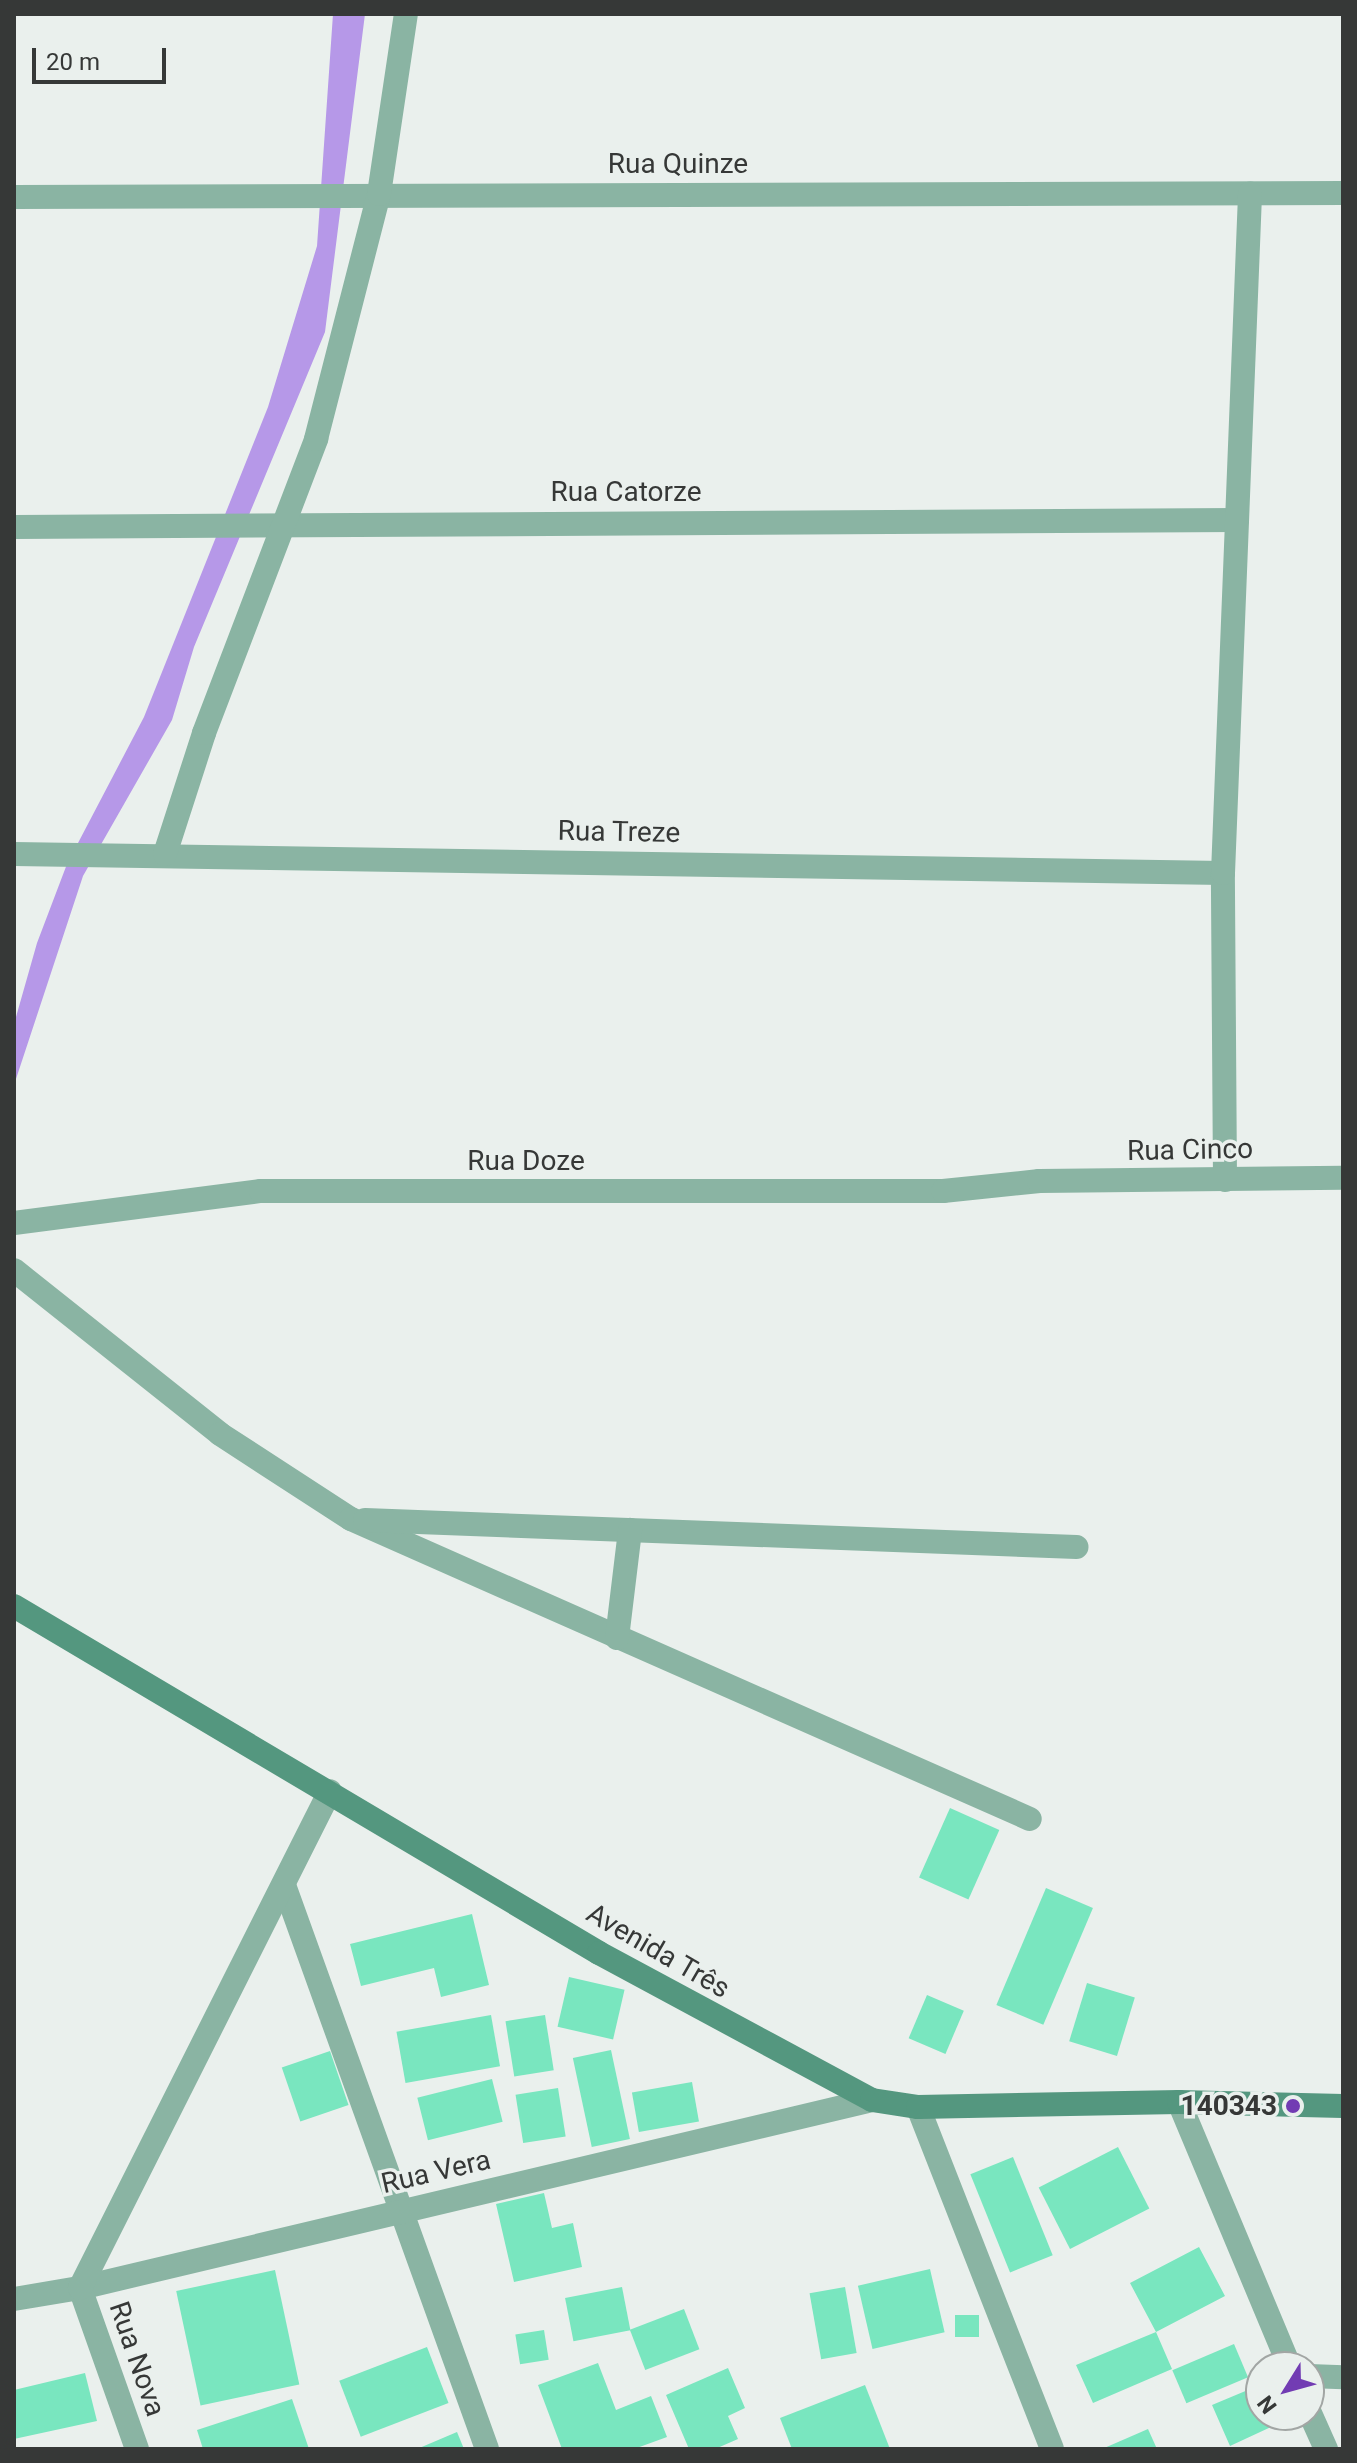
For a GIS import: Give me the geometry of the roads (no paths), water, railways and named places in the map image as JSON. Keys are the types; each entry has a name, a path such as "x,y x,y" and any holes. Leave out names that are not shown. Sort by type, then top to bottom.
{"street":[{"path":"165,854 204,733 316,439 406,14"},
{"name":"Rua Quinze","path":"14,197 1343,193"},
{"path":"1225,1180 1223,873 1250,194"},
{"name":"Rua Catorze","path":"14,527 257,523 1237,520"},
{"name":"Rua Treze","path":"14,854 1223,873"},
{"name":"Rua Cinco","path":"1039,1181 1343,1178"},
{"name":"Rua Doze","path":"14,1223 261,1191 943,1191 1039,1181"},
{"path":"14,1270 220,1434 351,1519 1030,1819"},
{"path":"351,1519 1076,1547"},
{"path":"617,1638 630,1530"},
{"name":"Avenida Três","path":"14,1606 599,1953 872,2100 918,2107 1179,2102 1343,2106"},
{"path":"80,2288 330,1791"},
{"path":"284,1885 487,2449"},
{"name":"Rua Vera","path":"14,2299 80,2288 872,2100"},
{"path":"1179,2102 1283,2351"},
{"path":"918,2107 1052,2449"},
{"name":"Rua Nova","path":"80,2288 137,2449"}],"place":[{"name":"140343","path":"1293,2106"}]}
